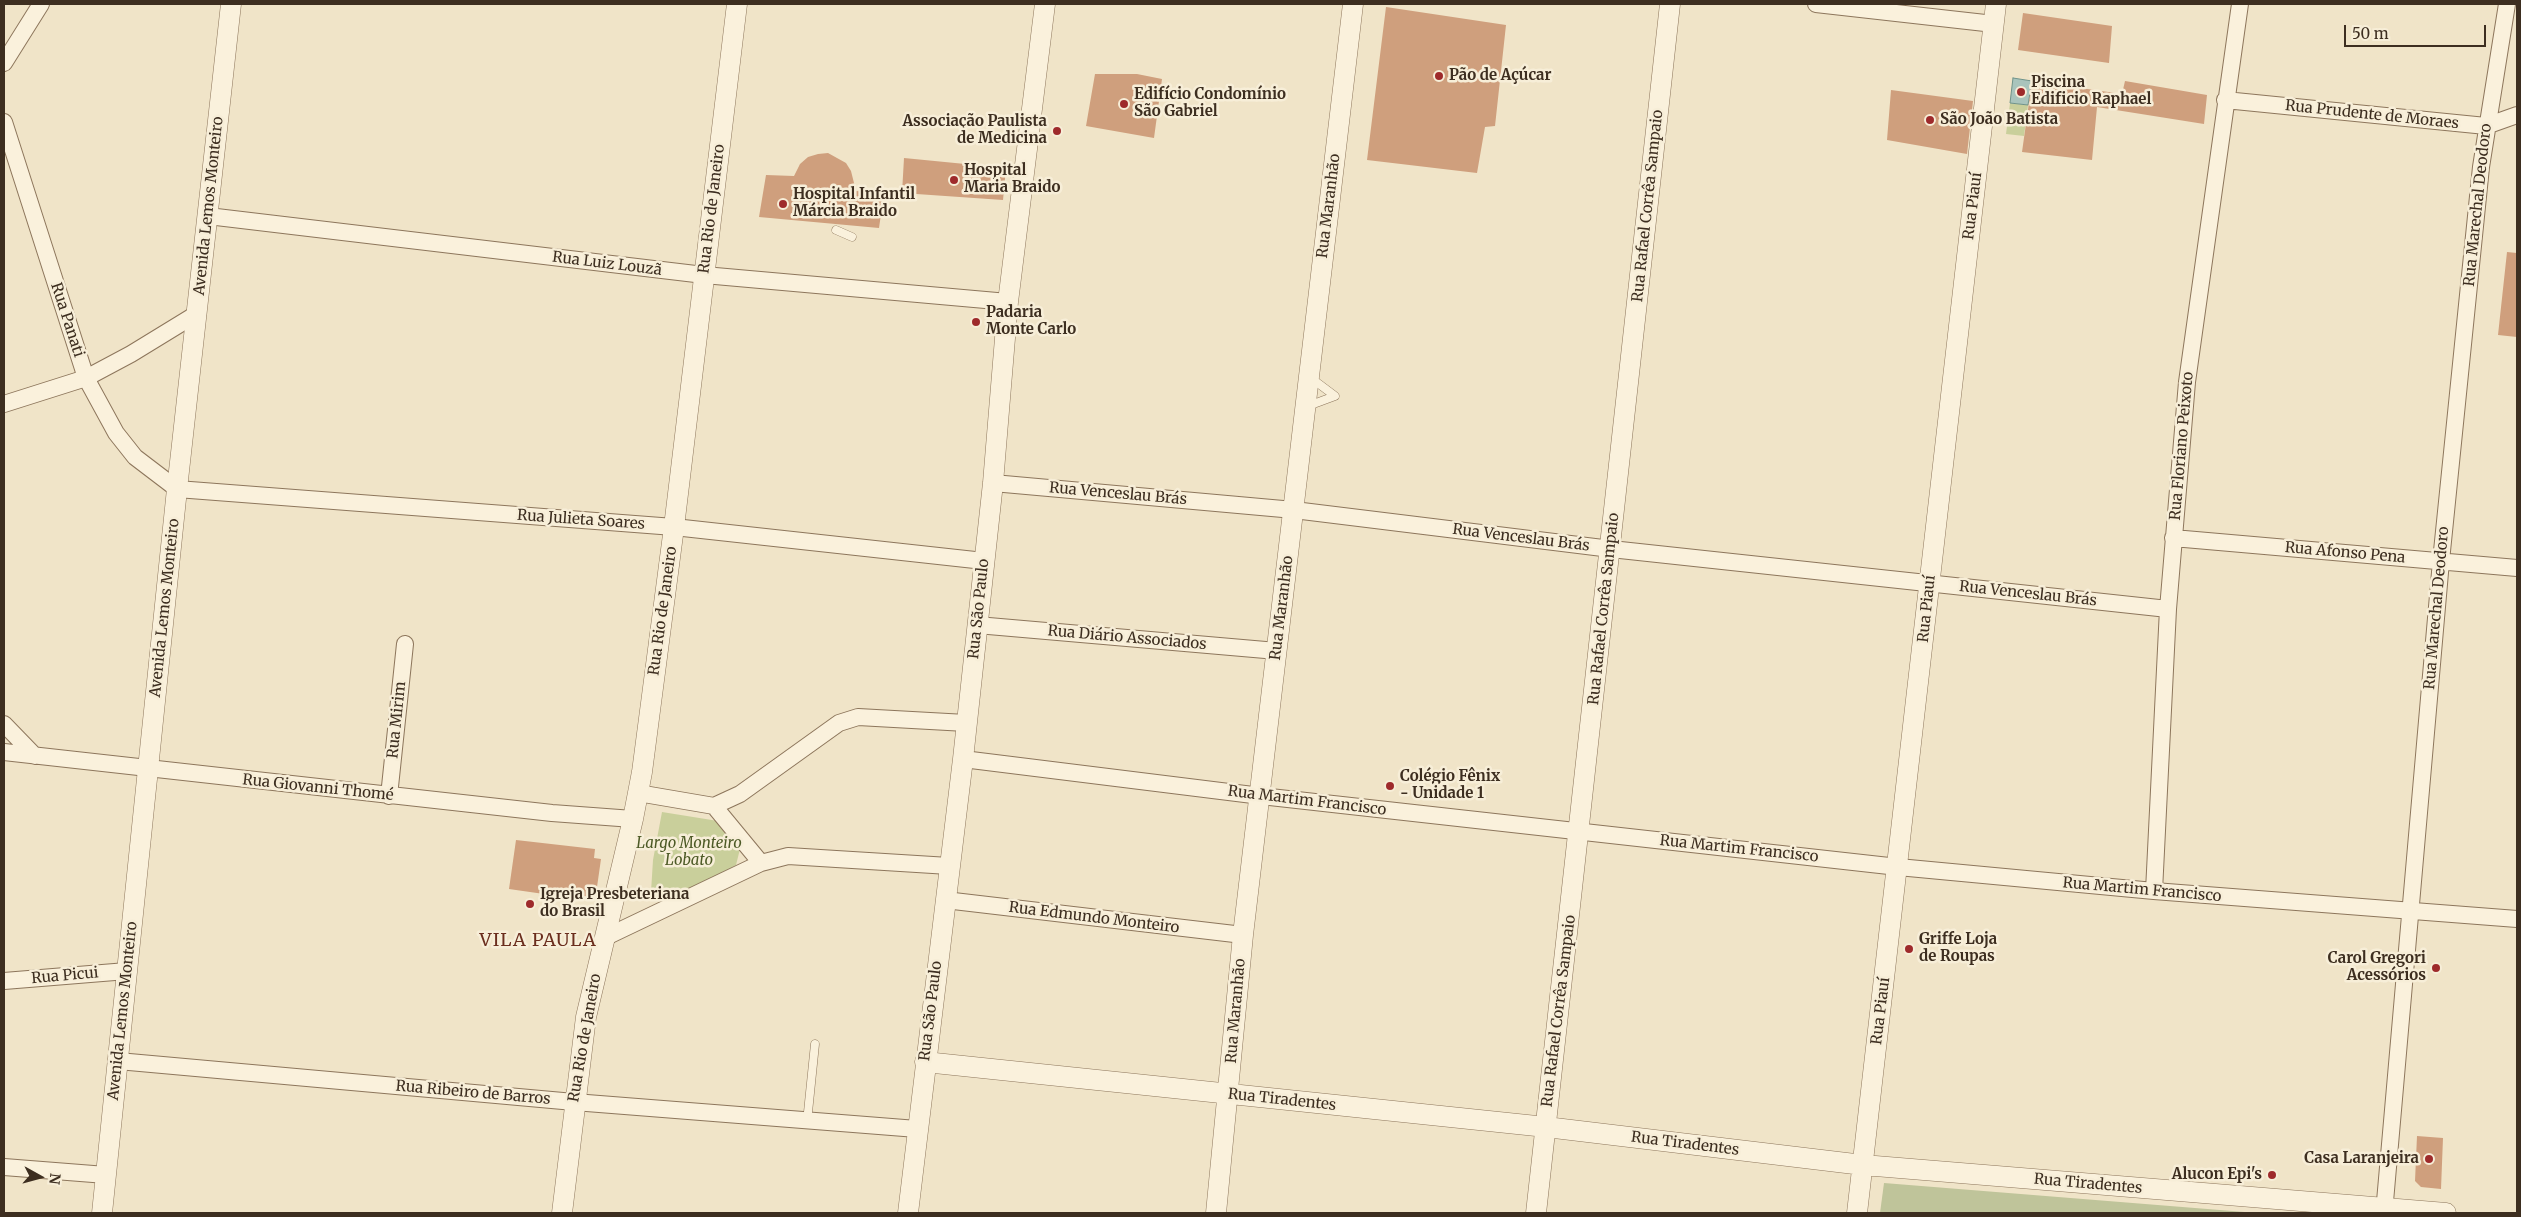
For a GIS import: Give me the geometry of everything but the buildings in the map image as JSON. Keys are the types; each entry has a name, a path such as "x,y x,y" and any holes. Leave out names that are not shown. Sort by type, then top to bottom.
{"street":[{"path":"4,63 41,4"},
{"name":"Avenida Lemos Monteiro","path":"102,1213 177,489 231,4"},
{"name":"Rua Rio de Janeiro","path":"562,1213 574,1102 586,1017 638,793 674,527 737,4"},
{"name":"Rua São Paulo","path":"908,1213 993,483 1008,302 1045,4"},
{"name":"Rua Maranhão","path":"1216,1213 1243,935 1261,796 1353,4"},
{"name":"Rua Rafael Corrêa Sampaio","path":"1536,1213 1580,832 1670,4"},
{"path":"1816,4 1994,24"},
{"name":"Rua Piauí","path":"1857,1213 1996,4"},
{"name":"Rua Floriano Peixoto","path":"2154,891 2168,609 2186,382 2240,4"},
{"name":"Rua Marechal Deodoro","path":"2384,1211 2441,561 2486,126 2506,4"},
{"name":"Rua Prudente de Moraes","path":"2225,100 2486,126 2517,115"},
{"name":"Rua Panati","path":"4,122 86,378 116,434 135,457 177,489"},
{"name":"Rua Luiz Louzã","path":"208,216 704,275 1008,302"},
{"path":"4,404 86,378 132,354 198,313"},
{"name":"Rua Venceslau Brás","path":"993,483 1294,510 1611,549 2168,609"},
{"name":"Rua Julieta Soares","path":"177,489 674,527 984,561"},
{"name":"Rua Afonso Pena","path":"2173,538 2517,568"},
{"name":"Rua Diário Associados","path":"977,625 1277,651"},
{"name":"Rua Mirim","path":"389,796 405,644"},
{"path":"638,793 714,806 740,794 839,723 858,717 875,716 966,723"},
{"path":"4,724 35,756"},
{"name":"Rua Giovanni Thomé","path":"4,752 389,796 552,813 633,819"},
{"name":"Rua Martim Francisco","path":"962,759 1261,796 1898,866 2154,891 2517,919"},
{"path":"714,806 761,864"},
{"path":"606,937 761,864 788,856 803,855 949,866"},
{"name":"Rua Edmundo Monteiro","path":"945,900 1243,935"},
{"name":"Rua Picui","path":"4,981 127,971"},
{"name":"Rua Ribeiro de Barros","path":"118,1060 574,1102 807,1122 917,1129"},
{"name":"Rua Tiradentes","path":"925,1062 1546,1127 1863,1165 2384,1211 2446,1213"},
{"path":"4,1167 106,1175"}],"lane":[{"path":"836,230 852,237"},
{"path":"1306,406 1335,396 1309,377"},
{"path":"807,1122 815,1044"}],"green space":[{"path":"2010,103 2028,105 2024,136 2006,134"},
{"name":"Largo Monteiro Lobato","path":"662,812 718,821 740,849 736,865 698,886 672,893 651,892 653,860"},
{"path":"1884,1183 2257,1213 1880,1213"}],"water":[{"name":"Piscina Edificio Raphael","path":"2013,78 2032,81 2028,105 2010,103"}],"place":[{"name":"Pão de Açúcar","path":"1439,76"},
{"name":"Piscina Edificio Raphael","path":"2021,92"},
{"name":"Edifício Condomínio São Gabriel","path":"1124,104"},
{"name":"São João Batista","path":"1930,120"},
{"name":"Associação Paulista de Medicina","path":"1057,131"},
{"name":"Hospital Maria Braido","path":"954,180"},
{"name":"Hospital Infantil Márcia Braido","path":"783,204"},
{"name":"Padaria Monte Carlo","path":"976,322"},
{"name":"Colégio Fênix - Unidade 1","path":"1390,786"},
{"name":"Igreja Presbeteriana do Brasil","path":"530,904"},
{"name":"Griffe Loja de Roupas","path":"1909,949"},
{"name":"Carol Gregori Acessórios","path":"2436,968"},
{"name":"Casa Laranjeira","path":"2429,1159"},
{"name":"Alucon Epi's","path":"2272,1175"}],"district":[{"name":"VILA PAULA","path":"538,941"}]}
